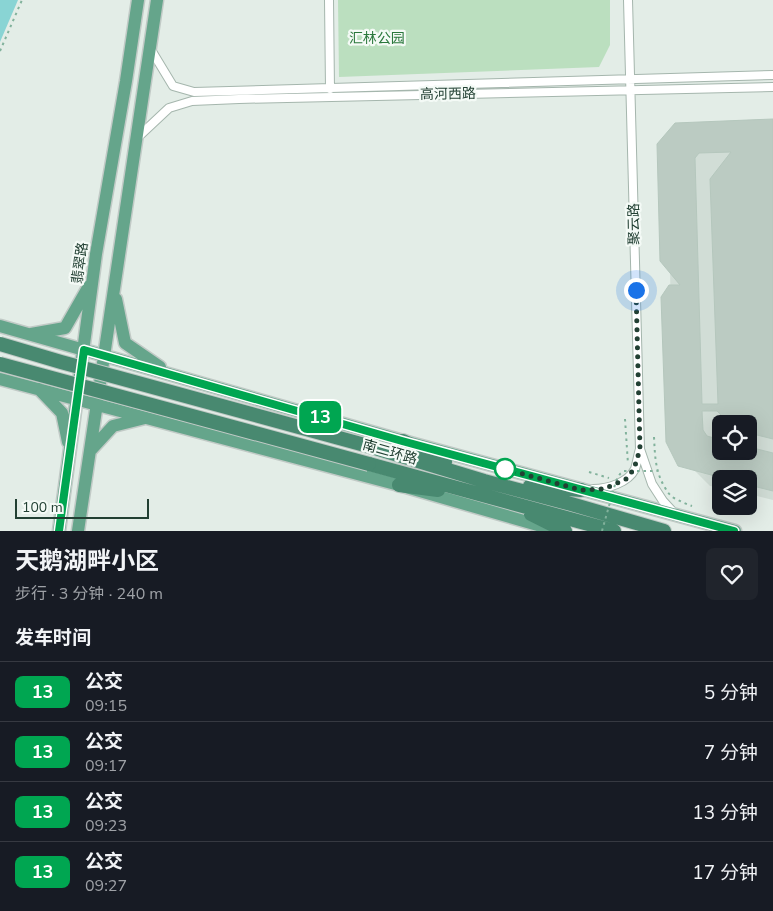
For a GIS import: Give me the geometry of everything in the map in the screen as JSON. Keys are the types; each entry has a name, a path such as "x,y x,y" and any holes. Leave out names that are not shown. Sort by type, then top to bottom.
{"highway":[{"name":"南二环路","path":"0,344 372,446 664,531"},
{"name":"南二环路","path":"0,364 614,531"},
{"path":"402,441 484,480"},
{"path":"501,484 581,490"},
{"path":"399,485 494,498 565,531"}],"main road":[{"name":"翡翠路","path":"59,531 93,280 138,0"},
{"path":"78,531 157,0"},
{"path":"28,334 65,328 93,280"},
{"path":"114,292 125,343 171,374"},
{"path":"0,326 402,441 735,531"},
{"path":"0,378 399,485 557,531"},
{"path":"39,389 62,413 70,451"},
{"path":"90,451 112,426 148,418"}],"street":[{"path":"329,0 330,89"},
{"name":"聚云路","path":"628,0 640,449"},
{"name":"高河西路","path":"150,48 173,86 194,92 773,75"},
{"name":"高河西路","path":"137,138 169,108 192,101 773,87"},
{"path":"581,490 604,489 626,479 634,469 640,449"},
{"path":"640,449 652,484 663,501 676,515"}],"path":[{"path":"0,51 22,0"},
{"path":"625,419 628,471"},
{"path":"654,437 657,471 668,493 674,498 692,506"},
{"path":"602,531 616,480 620,474 624,471 657,471"},
{"path":"588,472 616,480"}],"shaded area":[{"path":"773,120 773,500 757,496 757,470 712,470 712,486 710,486 673,449 668,143"}],"green space":[{"name":"汇林公园","path":"338,0 610,0 610,45 599,67 339,77"}],"water":[{"path":"0,0 18,0 0,42"}],"building":[{"path":"773,119 773,439 757,435 757,415 721,415 717,411 702,411 703,430 707,436 712,437 712,460 757,460 757,449 773,453 773,491 757,487 757,470 712,470 712,475 678,466 666,442 661,297 669,285 680,285 660,261 657,144 675,123","holes":["731,152 710,179 718,404 702,404 695,158 699,153"]}],"bus line":[{"name":"13","path":"59,531 84,350 402,441 734,531"}],"route":[{"path":"505,469 581,490 604,489 626,479 634,469 640,449 636,290"}]}
